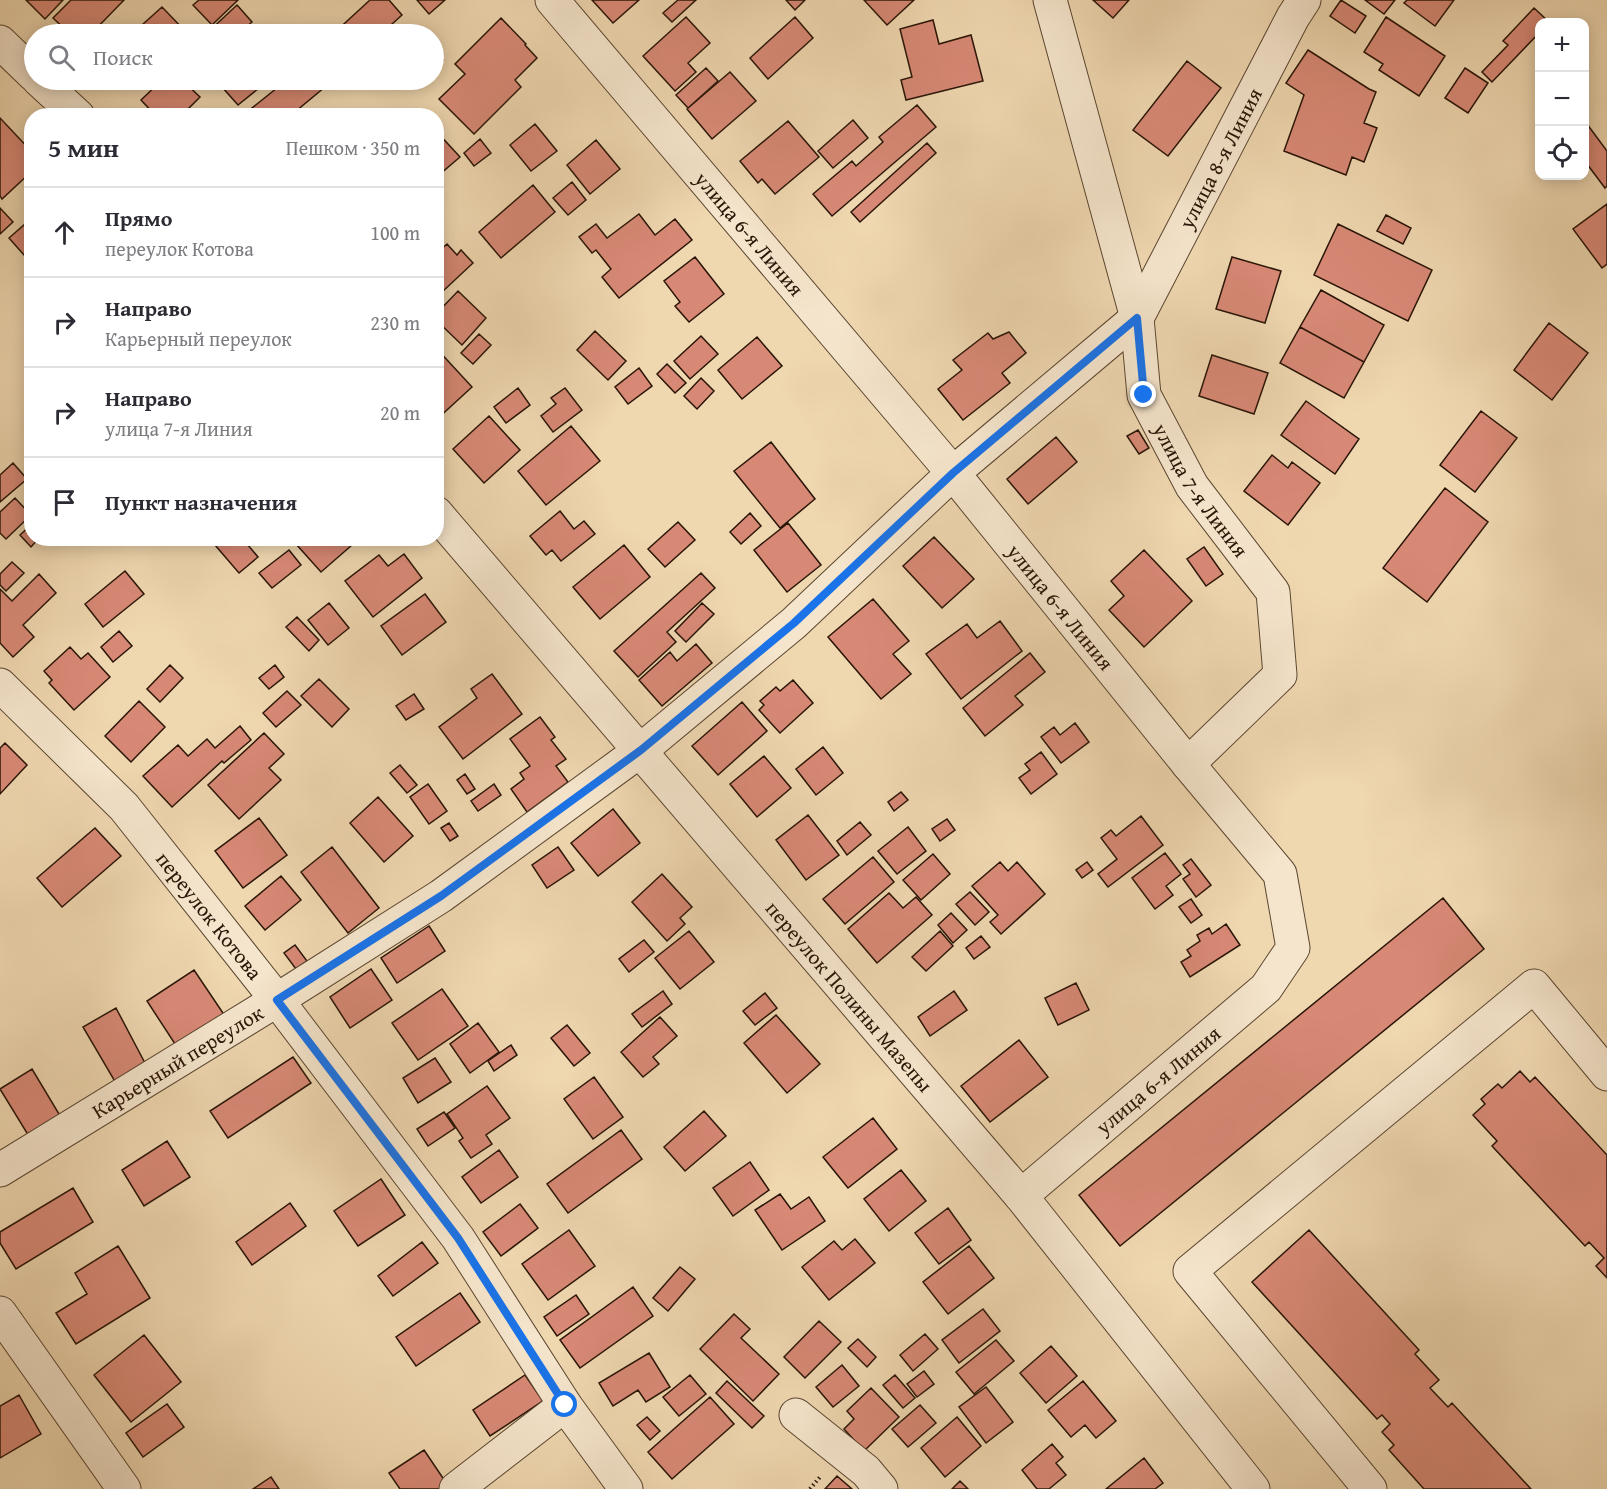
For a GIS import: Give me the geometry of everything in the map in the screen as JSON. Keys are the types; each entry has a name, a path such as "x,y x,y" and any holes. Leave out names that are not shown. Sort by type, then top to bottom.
{"street":[{"name":"улица 6-я Линия","path":"552,0 953,473 1280,874 1293,948 1266,988 1021,1196"},
{"name":"улица 7-я Линия","path":"1050,0 1137,318 1144,395 1192,486 1273,592 1280,675 1188,764"},
{"name":"улица 8-я Линия","path":"1137,318 1293,17 1304,0"},
{"path":"0,42 24,65"},
{"path":"50,90 69,108"},
{"name":"Карьерный переулок","path":"0,1170 441,896 641,750 794,623 953,473 1137,318"},
{"name":"переулок Полины Мазепы","path":"444,522 1021,1196 1253,1489"},
{"name":"переулок Котова","path":"0,685 124,807 277,1000 458,1238 565,1405 626,1489"},
{"path":"1370,1489 1190,1271 1534,986 1607,1074"},
{"path":"0,1313 124,1489"},
{"path":"456,1489 565,1405"},
{"path":"796,1414 866,1471 881,1489"}],"building":[{"path":"26,0 63,0 45,19"},
{"path":"71,0 124,0 101,24 59,24 53,18"},
{"path":"199,0 238,0 213,24 193,5"},
{"path":"370,0 389,0 402,15 392,24 344,24"},
{"path":"417,0 445,0 429,14"},
{"path":"592,0 639,0 613,23"},
{"path":"678,0 696,0 672,22 663,13"},
{"path":"786,0 805,0 795,10"},
{"path":"864,0 914,0 887,25"},
{"path":"1093,0 1129,0 1113,18"},
{"path":"1341,0 1366,16 1355,33 1330,16"},
{"path":"1365,0 1395,0 1384,14"},
{"path":"1407,0 1454,0 1435,26 1404,3"},
{"path":"237,5 252,22 250,24 217,24"},
{"path":"162,7 178,24 143,24"},
{"path":"1534,8 1545,18 1535,18 1535,37 1492,82 1482,72 1508,45 1503,41"},
{"path":"686,17 710,43 688,63 696,72 675,91 643,56"},
{"path":"795,17 813,38 768,79 750,58"},
{"path":"1386,17 1445,56 1419,96 1379,70 1383,64 1364,52"},
{"path":"501,18 537,58 515,80 521,87 474,134 439,99 465,74 455,64"},
{"path":"933,20 939,44 971,35 983,81 906,100 901,80 912,77 900,29"},
{"path":"1308,50 1376,92 1364,123 1377,128 1364,162 1352,157 1346,175 1284,151 1304,95 1286,83"},
{"path":"1187,61 1221,88 1168,156 1133,130"},
{"path":"706,68 718,81 688,108 676,95"},
{"path":"1465,68 1488,83 1468,113 1445,98"},
{"path":"730,72 756,101 712,139 687,109"},
{"path":"152,90 193,90 200,97 189,108 148,108 141,100"},
{"path":"225,90 257,90 238,105"},
{"path":"274,90 321,90 300,108 252,108"},
{"path":"917,105 936,127 832,216 813,194 852,161 856,166 883,142 879,137"},
{"path":"0,118 24,144 24,178 2,199 0,196"},
{"path":"853,120 868,138 833,168 818,151"},
{"path":"788,121 819,157 775,194 762,179 758,183 740,161"},
{"path":"535,124 557,151 531,171 510,145"},
{"path":"1589,127 1607,151 1607,186 1605,188 1589,167"},
{"path":"480,139 491,153 474,166 464,153"},
{"path":"444,140 460,157 444,171"},
{"path":"596,140 620,169 590,194 567,165"},
{"path":"927,143 936,153 860,222 851,212"},
{"path":"572,182 586,200 568,215 553,198"},
{"path":"533,185 555,212 501,258 479,232"},
{"path":"1607,204 1607,264 1602,268 1573,229"},
{"path":"0,208 13,222 0,234"},
{"path":"639,214 655,235 675,219 692,240 619,298 602,277 611,269 596,250 592,253 579,237 596,224 607,238"},
{"path":"1386,215 1411,228 1403,244 1377,231"},
{"path":"1338,224 1432,270 1408,321 1314,275"},
{"path":"24,225 24,255 9,238"},
{"path":"447,244 457,255 461,250 473,263 444,290 444,247"},
{"path":"695,257 724,294 689,322 675,306 680,302 664,281"},
{"path":"1232,257 1281,271 1265,323 1216,309"},
{"path":"1321,290 1384,325 1364,362 1300,327"},
{"path":"458,291 486,318 462,345 444,328 444,306"},
{"path":"1549,323 1588,353 1552,400 1514,370"},
{"path":"1300,327 1364,362 1344,398 1280,363"},
{"path":"595,331 626,361 608,380 577,350"},
{"path":"1009,332 1026,353 1002,373 1010,383 963,420 938,389 962,370 953,360 988,333 993,339"},
{"path":"479,334 491,345 473,364 461,353"},
{"path":"701,336 718,354 690,379 674,361"},
{"path":"757,337 782,366 742,399 718,370"},
{"path":"1212,355 1268,373 1254,414 1199,396"},
{"path":"444,357 472,387 444,413"},
{"path":"667,364 686,383 675,393 657,374"},
{"path":"639,368 652,386 628,404 615,387"},
{"path":"701,378 714,391 697,409 684,396"},
{"path":"518,388 530,405 506,423 494,407"},
{"path":"565,388 582,410 553,432 541,416 556,404 551,398"},
{"path":"1306,401 1359,439 1335,474 1281,435"},
{"path":"1481,411 1517,438 1475,492 1440,465"},
{"path":"489,416 520,450 484,483 453,449"},
{"path":"571,426 600,461 546,505 518,471"},
{"path":"1138,430 1149,448 1139,454 1127,436"},
{"path":"1056,437 1077,462 1028,504 1007,479"},
{"path":"771,442 815,499 780,528 734,471"},
{"path":"1272,455 1288,468 1292,462 1320,483 1288,525 1244,491"},
{"path":"13,463 24,476 24,482 0,502 0,475"},
{"path":"1445,488 1488,522 1427,602 1383,568"},
{"path":"15,498 24,508 24,522 6,539 0,533 0,512"},
{"path":"560,511 574,529 584,521 595,534 561,561 552,550 546,555 530,536"},
{"path":"750,513 761,526 741,544 730,532"},
{"path":"678,522 695,540 665,567 648,549"},
{"path":"788,523 821,565 787,592 754,550"},
{"path":"934,537 974,579 942,608 903,566"},
{"path":"624,545 650,577 600,619 573,587"},
{"path":"216,546 249,546 258,557 239,573"},
{"path":"298,546 351,546 321,572"},
{"path":"1204,547 1223,574 1206,586 1187,559"},
{"path":"289,550 301,565 272,588 259,573"},
{"path":"1144,550 1192,601 1144,647 1109,610 1124,596 1111,581"},
{"path":"404,554 422,578 373,617 345,581 379,555 388,566"},
{"path":"12,562 24,573 6,591 0,585 0,574"},
{"path":"125,571 144,594 103,627 85,604"},
{"path":"701,573 715,588 667,632 676,642 638,677 614,651"},
{"path":"39,574 56,593 23,625 34,637 13,657 0,643 0,589 12,601"},
{"path":"425,594 446,622 402,655 381,626"},
{"path":"873,599 909,641 893,654 911,674 881,699 828,637"},
{"path":"329,603 349,628 328,645 308,620"},
{"path":"702,603 714,614 686,642 675,631"},
{"path":"297,617 319,640 309,651 286,627"},
{"path":"1000,621 1022,651 961,699 926,654 967,624 977,638"},
{"path":"119,631 132,646 113,662 101,647"},
{"path":"696,644 712,663 662,706 639,680 670,652 677,661"},
{"path":"70,647 81,659 88,653 110,677 74,710 49,683 52,680 44,671"},
{"path":"1030,653 1045,672 1015,696 1023,705 985,736 963,708"},
{"path":"170,665 183,678 160,702 147,689"},
{"path":"275,665 284,677 269,689 259,678"},
{"path":"492,674 522,714 463,759 439,727 477,698 471,689"},
{"path":"319,679 349,709 332,727 301,696"},
{"path":"793,680 813,703 780,733 759,710 764,705 760,701 776,687 780,691"},
{"path":"287,691 301,705 276,727 263,713"},
{"path":"414,694 424,709 406,720 396,706"},
{"path":"139,701 165,727 131,762 105,736"},
{"path":"742,702 767,731 718,775 692,746"},
{"path":"540,717 555,737 551,740 566,759 556,766 568,782 527,812 511,789 524,779 520,773 530,766 510,739"},
{"path":"1075,723 1089,742 1061,763 1041,737 1054,727 1060,735"},
{"path":"240,726 251,740 224,763 222,761 172,807 143,776 178,745 188,756 207,739 215,748"},
{"path":"264,733 284,754 269,768 281,780 239,819 208,785"},
{"path":"5,743 27,765 0,794 0,748"},
{"path":"823,747 843,773 816,795 796,769"},
{"path":"1041,752 1057,774 1031,794 1019,778 1030,770 1025,764"},
{"path":"764,756 791,788 757,817 730,784"},
{"path":"400,765 417,785 407,793 390,773"},
{"path":"465,774 475,789 467,794 457,780"},
{"path":"428,784 447,811 429,824 410,797"},
{"path":"494,784 501,795 478,811 471,801"},
{"path":"901,792 908,800 894,811 888,802"},
{"path":"378,797 413,836 384,862 350,823"},
{"path":"613,809 640,843 598,876 571,843"},
{"path":"808,815 839,855 806,880 776,840"},
{"path":"1141,816 1163,845 1108,887 1098,874 1117,859 1101,838 1111,830 1116,836"},
{"path":"259,818 287,855 243,888 215,851"},
{"path":"947,819 955,830 940,841 932,829"},
{"path":"860,822 871,835 847,855 837,841"},
{"path":"449,823 458,836 450,841 441,828"},
{"path":"908,827 926,851 897,874 878,851"},
{"path":"95,828 121,856 62,907 37,878"},
{"path":"332,847 379,908 348,933 301,872"},
{"path":"558,847 574,870 547,888 532,865"},
{"path":"1165,853 1181,874 1166,886 1173,895 1155,909 1132,878"},
{"path":"933,854 950,874 921,900 903,880"},
{"path":"873,857 894,882 845,924 823,899"},
{"path":"1191,859 1211,885 1196,897 1183,879 1190,874 1183,865"},
{"path":"1000,862 1008,871 1017,862 1045,894 1001,934 990,922 998,915 972,886"},
{"path":"1087,862 1093,870 1082,878 1076,870"},
{"path":"662,874 692,907 680,918 685,924 667,941 632,902"},
{"path":"281,876 301,900 265,930 245,906"},
{"path":"970,892 989,912 975,925 956,904"},
{"path":"889,893 903,908 916,897 932,915 877,963 848,929"},
{"path":"1443,898 1484,949 1120,1246 1079,1195"},
{"path":"1191,899 1202,915 1191,923 1179,907"},
{"path":"951,913 967,930 953,943 938,925"},
{"path":"1226,924 1240,945 1190,977 1181,962 1191,956 1187,950 1200,941 1197,935 1209,928 1212,934"},
{"path":"429,926 445,951 397,983 381,958"},
{"path":"689,931 714,962 680,989 655,958"},
{"path":"940,931 953,946 926,971 912,957"},
{"path":"981,936 990,947 974,959 966,948"},
{"path":"644,940 654,952 629,972 619,959"},
{"path":"295,945 307,961 296,969 284,953"},
{"path":"371,969 392,1000 350,1028 330,997"},
{"path":"194,970 225,1016 177,1047 147,1001"},
{"path":"1076,983 1089,1010 1058,1025 1045,998"},
{"path":"442,989 468,1026 418,1060 392,1023"},
{"path":"663,991 672,1004 642,1027 632,1014"},
{"path":"954,991 967,1010 930,1036 918,1017"},
{"path":"765,993 777,1008 755,1025 743,1011"},
{"path":"116,1008 146,1065 117,1085 83,1027"},
{"path":"776,1015 820,1064 787,1093 744,1043"},
{"path":"660,1017 677,1036 653,1057 659,1064 643,1077 621,1052"},
{"path":"478,1023 499,1052 470,1073 450,1044"},
{"path":"567,1025 590,1053 574,1066 551,1038"},
{"path":"1019,1040 1048,1077 990,1122 961,1086"},
{"path":"511,1045 517,1055 494,1071 488,1061"},
{"path":"293,1057 311,1083 228,1138 210,1111"},
{"path":"435,1058 451,1082 418,1103 403,1078"},
{"path":"32,1069 62,1119 30,1138 0,1089"},
{"path":"1520,1071 1530,1082 1535,1077 1607,1155 1607,1278 1596,1266 1604,1258 1589,1242 1585,1246 1492,1146 1497,1141 1473,1115 1485,1104 1481,1099 1498,1084 1502,1088"},
{"path":"594,1077 623,1117 593,1139 564,1099"},
{"path":"487,1086 510,1118 486,1135 492,1144 471,1158 459,1141 463,1138 447,1114"},
{"path":"704,1111 726,1136 685,1171 664,1147"},
{"path":"444,1112 455,1128 428,1146 417,1129"},
{"path":"873,1118 897,1149 848,1188 823,1157"},
{"path":"621,1130 642,1159 568,1213 547,1184"},
{"path":"167,1141 190,1177 144,1206 122,1170"},
{"path":"499,1150 518,1177 481,1203 462,1177"},
{"path":"750,1162 769,1190 733,1216 713,1188"},
{"path":"901,1170 926,1201 889,1231 864,1199"},
{"path":"381,1179 405,1215 358,1246 334,1211"},
{"path":"73,1188 93,1222 16,1269 0,1243 0,1232"},
{"path":"780,1194 791,1209 809,1197 825,1221 782,1250 755,1210"},
{"path":"290,1203 306,1226 252,1265 236,1242"},
{"path":"520,1204 538,1228 501,1256 483,1232"},
{"path":"948,1208 971,1240 939,1264 915,1233"},
{"path":"569,1230 595,1266 548,1300 522,1264"},
{"path":"1309,1230 1419,1350 1415,1354 1439,1380 1430,1388 1448,1407 1452,1403 1531,1489 1424,1489 1389,1450 1394,1445 1382,1432 1390,1424 1382,1415 1377,1419 1252,1282"},
{"path":"855,1239 875,1263 829,1300 802,1267 834,1241 842,1250"},
{"path":"422,1242 438,1263 393,1296 378,1276"},
{"path":"118,1246 150,1298 76,1344 56,1313 87,1294 75,1273"},
{"path":"969,1246 994,1278 948,1314 923,1282"},
{"path":"680,1267 695,1279 668,1311 653,1298"},
{"path":"633,1287 653,1316 580,1368 560,1340"},
{"path":"460,1293 480,1322 416,1366 396,1337"},
{"path":"576,1295 589,1314 557,1336 544,1317"},
{"path":"983,1309 1000,1331 959,1363 942,1340"},
{"path":"734,1314 750,1329 741,1338 779,1374 753,1401 700,1349"},
{"path":"819,1321 841,1342 805,1378 784,1357"},
{"path":"925,1334 938,1349 913,1371 900,1355"},
{"path":"144,1335 181,1382 131,1422 94,1375"},
{"path":"858,1339 876,1357 867,1367 848,1348"},
{"path":"996,1340 1014,1361 974,1394 956,1372"},
{"path":"1051,1346 1077,1376 1046,1403 1020,1373"},
{"path":"649,1353 670,1387 646,1402 638,1390 613,1406 599,1383"},
{"path":"842,1365 859,1386 833,1407 816,1387"},
{"path":"924,1371 934,1384 917,1397 907,1384"},
{"path":"525,1375 543,1401 490,1436 473,1410"},
{"path":"690,1375 706,1394 679,1416 663,1397"},
{"path":"895,1375 915,1398 903,1408 883,1385"},
{"path":"727,1381 764,1416 752,1428 716,1393"},
{"path":"1083,1381 1116,1421 1096,1438 1085,1425 1071,1437 1048,1410"},
{"path":"986,1387 1013,1422 986,1443 959,1407"},
{"path":"871,1388 899,1417 864,1451 844,1429 854,1419 847,1411"},
{"path":"19,1395 41,1434 0,1458 0,1406"},
{"path":"710,1397 734,1424 672,1479 648,1452"},
{"path":"167,1404 184,1427 143,1457 126,1433"},
{"path":"920,1405 936,1423 908,1447 892,1429"},
{"path":"647,1417 660,1431 650,1440 637,1425"},
{"path":"957,1417 981,1446 945,1477 921,1448"},
{"path":"1052,1444 1063,1457 1056,1463 1066,1475 1049,1489 1037,1489 1022,1470"},
{"path":"424,1450 449,1487 445,1489 400,1489 389,1473"},
{"path":"1144,1458 1163,1483 1155,1489 1106,1489"},
{"path":"837,1476 852,1489 825,1489"},
{"path":"271,1477 279,1489 253,1489"},
{"path":"960,1481 968,1489 952,1489"}],"route":[{"path":"565,1405 458,1238 277,1000 441,896 641,750 794,623 953,473 1137,318 1144,395"}]}
